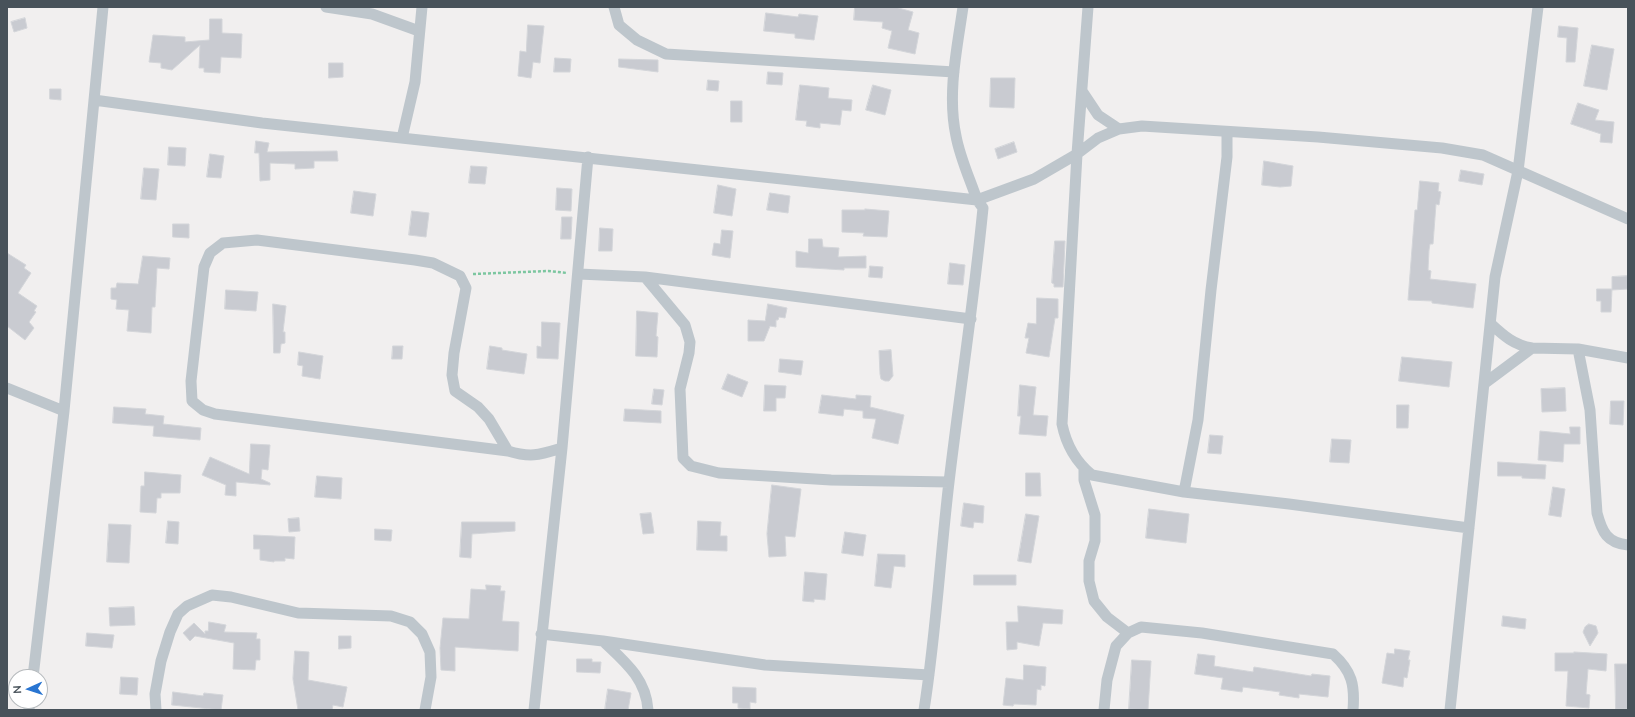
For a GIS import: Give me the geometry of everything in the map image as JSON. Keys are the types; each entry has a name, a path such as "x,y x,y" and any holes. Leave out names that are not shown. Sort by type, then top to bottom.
{"street":[{"path":"34,669 64,411 103,7"},
{"path":"326,7 372,14 419,31"},
{"path":"402,138 415,82 422,7"},
{"path":"614,7 619,25 637,40 666,54 954,72"},
{"path":"924,710 949,482 971,318 983,208 977,200 956,136 952,109 954,72 963,7"},
{"path":"1088,7 1077,154 1062,424 1065,437 1071,451 1084,468 1092,475 1184,492 1289,504 1469,528"},
{"path":"1450,710 1495,277 1518,171 1538,7"},
{"path":"1082,91 1098,115 1120,129"},
{"path":"94,100 262,123 402,138 493,150 588,157 977,200 1034,179 1077,154 1098,138 1120,129 1142,126 1318,137 1442,148 1483,155 1628,219"},
{"path":"1184,492 1198,412 1228,157 1227,132"},
{"path":"534,710 579,274 588,157"},
{"path":"508,451 489,419 478,407 456,391 452,375 454,352 466,288 460,276 433,264 383,255 257,240 223,243 210,252 204,267 191,381 192,401 203,410 215,414 508,451 523,456 530,456 562,448"},
{"path":"579,274 645,278 971,318"},
{"path":"645,278 685,325 690,342 689,353 680,389 683,458 691,466 719,473 831,480 949,482"},
{"path":"1491,324 1506,338 1518,346 1532,348 1578,349 1628,358"},
{"path":"1485,383 1502,368 1532,348"},
{"path":"1578,349 1590,410 1597,513 1599,522 1607,538 1617,544 1628,545"},
{"path":"7,388 64,411"},
{"path":"1084,468 1084,480 1095,515 1095,540 1089,561 1089,581 1092,594 1094,601 1107,617 1128,633"},
{"path":"156,710 155,694 161,661 170,632 178,614 187,606 212,595 231,597 298,613 391,616 410,622 422,634 430,652 431,677 425,710"},
{"path":"1104,710 1107,680 1116,646 1128,633 1141,627 1202,633 1333,654 1344,664 1349,672 1354,695 1353,710"},
{"path":"541,634 603,641 765,665 929,675"},
{"path":"603,641 634,671 647,696 648,710"}],"path":[{"path":"460,276 485,273 548,271 579,274"}],"building":[{"path":"855,7 895,7 913,12 908,30 919,33 915,54 888,48 892,31 882,28 883,22 854,20"},
{"path":"766,13 798,17 799,14 818,16 814,40 795,38 795,34 764,31"},
{"path":"25,18 27,28 14,32 11,22"},
{"path":"210,19 222,19 222,33 242,34 241,58 221,57 220,73 204,72 204,68 199,68 200,45 172,70 161,68 161,63 149,62 153,35 185,37 185,42 209,40"},
{"path":"528,25 544,26 540,63 533,62 531,78 518,76 520,51 526,52"},
{"path":"1559,26 1578,28 1575,62 1566,62 1567,38 1558,37"},
{"path":"1592,45 1614,49 1607,90 1584,86"},
{"path":"555,58 571,59 570,72 554,72"},
{"path":"619,59 658,60 658,72 619,67"},
{"path":"329,63 343,63 343,77 329,78"},
{"path":"768,72 783,73 782,85 767,84"},
{"path":"991,78 1015,78 1014,108 990,107"},
{"path":"708,80 719,81 718,91 707,90"},
{"path":"800,85 829,88 828,98 852,100 851,111 842,110 840,125 820,123 820,128 806,126 807,121 796,120"},
{"path":"873,85 891,90 885,115 866,110"},
{"path":"50,89 61,89 61,100 50,99"},
{"path":"731,101 742,101 742,122 731,122"},
{"path":"1578,103 1599,110 1595,120 1614,122 1612,143 1600,142 1601,134 1571,124"},
{"path":"256,141 269,143 267,152 337,151 338,161 314,161 314,168 295,169 295,164 270,163 270,180 260,181 259,153 255,153"},
{"path":"1014,142 1017,152 998,159 995,149"},
{"path":"169,147 186,148 185,166 168,165"},
{"path":"210,154 224,156 221,178 207,177"},
{"path":"1264,161 1293,166 1291,186 1280,187 1262,185"},
{"path":"471,166 487,167 485,184 469,183"},
{"path":"144,168 159,169 156,200 141,199"},
{"path":"1461,170 1484,174 1482,185 1459,181"},
{"path":"1420,181 1439,183 1438,191 1441,192 1439,205 1436,204 1433,244 1430,244 1429,250 1428,270 1431,271 1430,279 1476,284 1473,308 1432,303 1432,301 1408,300 1415,210 1417,210"},
{"path":"718,185 736,189 732,216 714,213"},
{"path":"557,188 572,189 571,211 556,210"},
{"path":"354,191 376,194 373,216 351,213"},
{"path":"770,193 790,196 788,213 767,210"},
{"path":"865,209 889,211 887,237 863,236 864,233 842,232 842,210"},
{"path":"412,211 429,213 426,237 409,235"},
{"path":"562,217 572,217 571,239 561,239"},
{"path":"173,224 189,224 189,238 173,237"},
{"path":"600,228 613,229 612,251 599,251"},
{"path":"722,230 733,231 730,258 712,255 714,243 720,244"},
{"path":"809,239 822,239 823,247 839,248 838,257 866,256 866,268 844,268 844,270 796,267 796,251 808,253"},
{"path":"1055,241 1065,241 1063,287 1054,287 1054,284 1052,283"},
{"path":"7,253 26,265 24,268 31,273 18,293 37,306 34,311 36,312 29,322 34,328 25,340 7,326"},
{"path":"143,256 170,258 169,269 157,268 155,307 152,307 151,333 127,331 129,310 116,309 117,300 111,299 111,288 116,288 117,283 138,284"},
{"path":"950,263 965,265 963,285 948,284"},
{"path":"870,266 883,267 882,278 869,277"},
{"path":"1628,276 1628,289 1612,290 1612,277"},
{"path":"1597,289 1612,289 1611,312 1601,312 1601,301 1597,301"},
{"path":"226,290 258,292 256,311 225,309"},
{"path":"1037,298 1058,299 1058,318 1055,318 1049,357 1026,353 1029,338 1025,338 1028,323 1036,324"},
{"path":"273,304 286,306 283,332 285,332 285,343 281,344 280,353 274,353"},
{"path":"768,304 787,308 785,318 779,317 778,320 776,320 776,327 770,326 764,341 748,341 748,320 765,321"},
{"path":"637,311 658,313 656,336 658,337 657,357 636,356"},
{"path":"542,322 560,323 558,359 537,358 537,346 541,347"},
{"path":"393,346 403,346 402,359 392,359"},
{"path":"490,346 502,348 502,350 527,354 524,374 487,369"},
{"path":"891,350 893,376 889,381 885,381 881,379 880,374 879,351"},
{"path":"299,352 323,356 320,379 302,376 303,366 298,365"},
{"path":"1402,357 1452,362 1449,387 1399,381"},
{"path":"780,359 803,361 801,375 779,372"},
{"path":"728,374 748,382 742,397 722,389"},
{"path":"765,385 786,386 785,398 776,398 776,411 764,411"},
{"path":"1020,385 1036,387 1033,415 1048,416 1046,436 1019,434 1021,416 1018,416"},
{"path":"1565,388 1566,411 1542,412 1541,389"},
{"path":"654,389 664,390 662,405 652,404"},
{"path":"822,395 856,399 856,395 871,396 870,407 904,415 898,444 872,438 876,419 863,418 863,411 844,409 843,416 819,413"},
{"path":"1611,401 1624,401 1623,425 1610,424"},
{"path":"1397,405 1409,405 1408,428 1397,428"},
{"path":"114,407 146,409 145,414 164,416 163,424 201,428 200,440 153,436 154,426 113,423"},
{"path":"625,409 661,411 661,423 624,421"},
{"path":"1570,427 1580,427 1580,444 1564,444 1563,462 1538,460 1540,431 1570,434"},
{"path":"1210,435 1223,436 1221,454 1208,453"},
{"path":"1332,439 1351,440 1349,463 1330,462"},
{"path":"251,444 270,445 268,470 262,469 261,479 270,483 270,485 236,482 236,496 225,495 226,485 202,475 210,457 249,474"},
{"path":"1498,462 1546,465 1545,479 1522,478 1522,476 1498,476"},
{"path":"145,472 181,475 180,493 161,493 161,498 157,498 156,513 140,512 141,486 144,486"},
{"path":"1026,473 1040,473 1041,496 1026,496"},
{"path":"317,476 342,478 341,499 315,497"},
{"path":"772,485 801,489 795,537 785,536 786,556 769,557 767,534"},
{"path":"1553,487 1565,489 1561,517 1549,515"},
{"path":"964,503 984,506 983,523 974,522 973,528 961,526"},
{"path":"1149,509 1189,514 1186,543 1146,538"},
{"path":"651,513 654,533 643,534 640,514"},
{"path":"1026,514 1039,516 1031,563 1018,561"},
{"path":"299,518 300,531 289,532 288,519"},
{"path":"168,521 179,522 178,544 166,543"},
{"path":"698,521 721,522 720,536 727,536 727,551 697,550"},
{"path":"462,522 515,522 515,531 472,534 471,558 460,557"},
{"path":"109,524 131,525 129,563 107,562"},
{"path":"375,529 392,530 391,541 375,540"},
{"path":"845,532 866,535 863,556 842,553"},
{"path":"254,535 295,537 294,559 285,558 285,561 274,562 260,560 260,549 254,549"},
{"path":"878,554 905,555 905,567 894,566 891,588 875,586"},
{"path":"805,572 827,574 825,600 814,599 814,602 803,601"},
{"path":"974,575 1016,575 1016,585 974,585"},
{"path":"486,585 501,586 500,591 505,591 502,621 519,622 518,651 455,647 455,671 441,670 440,648 443,618 469,619 471,589 486,590"},
{"path":"1018,606 1063,610 1062,624 1043,623 1039,646 1017,642 1017,649 1007,650 1006,622 1018,622"},
{"path":"134,607 135,625 110,626 109,608"},
{"path":"1503,616 1526,619 1525,629 1502,626"},
{"path":"209,622 226,625 224,632 257,633 256,639 260,639 260,660 256,660 255,670 233,669 234,643 195,636 190,641 183,633 194,623 205,634 205,631 208,631"},
{"path":"1589,624 1596,626 1598,633 1590,646 1583,632 1585,627"},
{"path":"87,633 114,635 112,648 86,646"},
{"path":"339,636 351,636 351,648 339,649"},
{"path":"1395,649 1410,651 1407,678 1404,677 1403,687 1382,683 1387,653 1394,654"},
{"path":"295,651 309,652 308,680 347,687 343,707 333,705 332,710 298,710 293,679"},
{"path":"1574,652 1607,654 1606,671 1588,669 1586,694 1590,695 1589,708 1566,706 1568,671 1555,671 1555,653"},
{"path":"1198,654 1215,656 1214,666 1253,672 1254,667 1311,676 1312,674 1330,676 1328,697 1299,694 1299,698 1279,695 1280,692 1243,687 1242,692 1221,689 1223,678 1195,674"},
{"path":"577,659 592,659 592,662 601,662 600,673 577,672"},
{"path":"1132,660 1151,661 1148,710 1129,709"},
{"path":"1615,664 1627,664 1628,709 1616,709"},
{"path":"1024,665 1046,667 1045,686 1041,685 1041,690 1037,689 1036,705 1003,705 1006,678 1023,680"},
{"path":"121,677 138,678 137,695 120,694"},
{"path":"733,687 756,688 756,703 750,702 750,709 738,708 738,703 733,703"},
{"path":"608,689 631,693 628,710 605,710"},
{"path":"173,692 203,696 204,693 223,695 221,710 172,705"}]}
